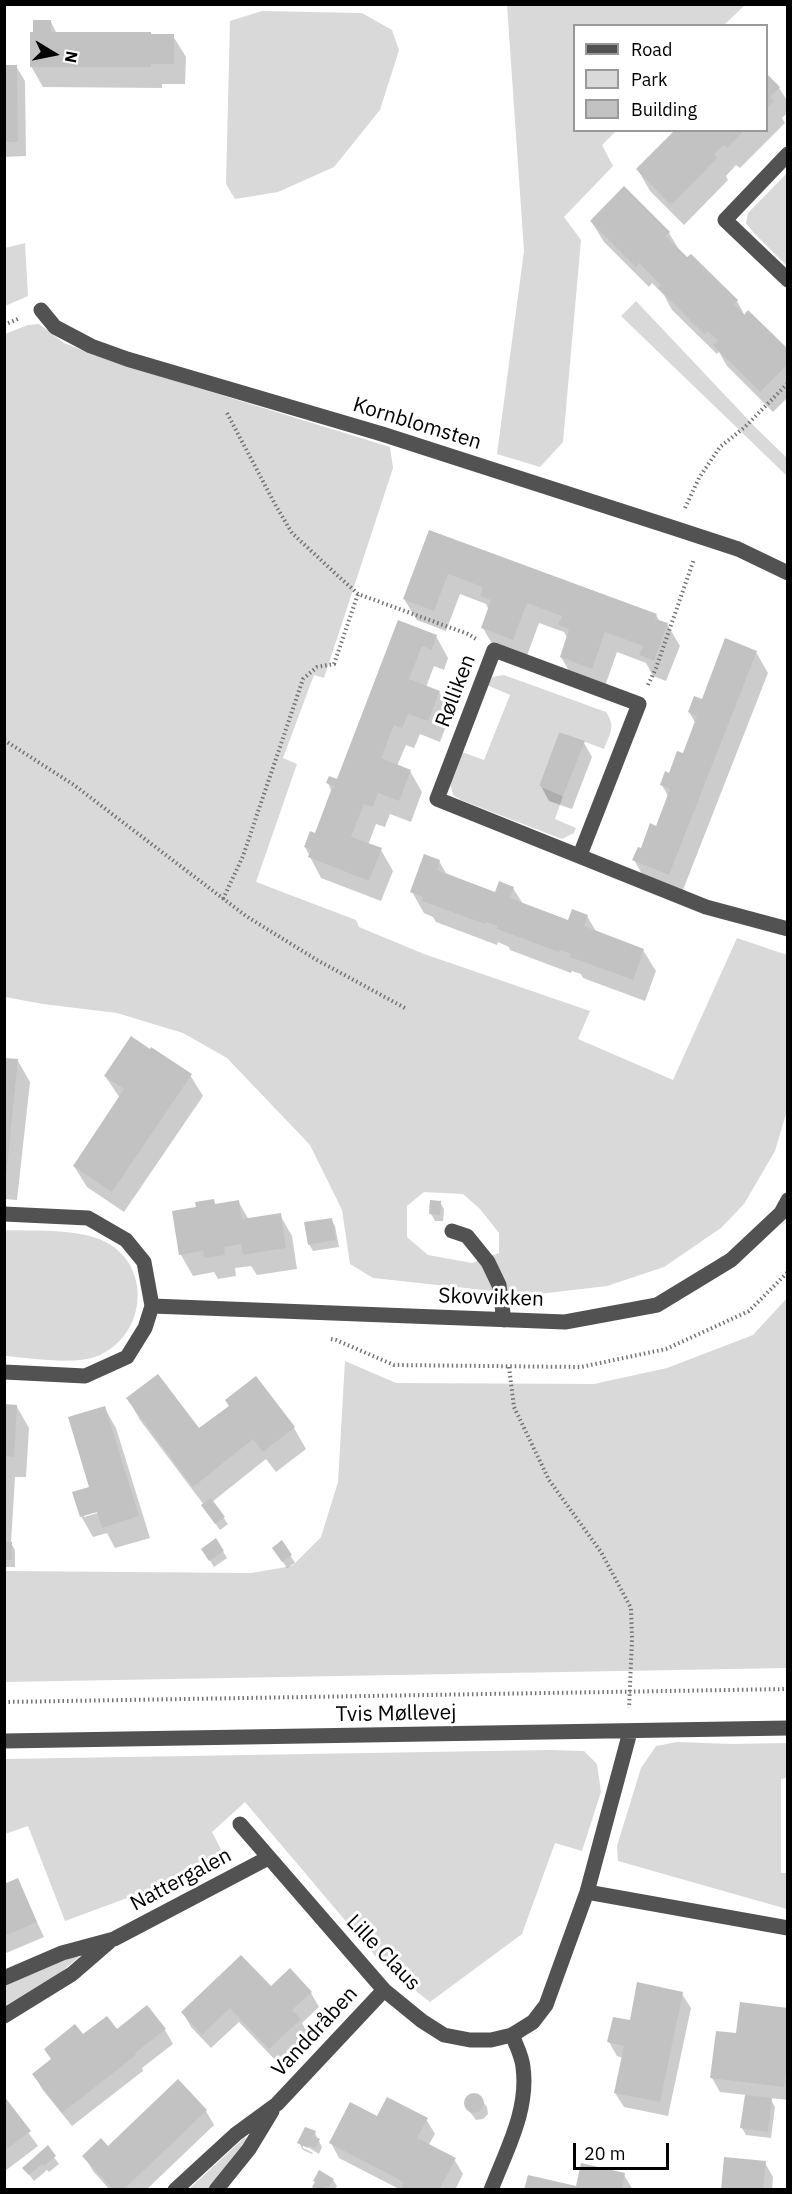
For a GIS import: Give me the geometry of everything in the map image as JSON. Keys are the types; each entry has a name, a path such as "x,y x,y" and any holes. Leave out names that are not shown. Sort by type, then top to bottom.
{"street":[{"path":"788,154 725,220 788,280"},
{"name":"Kornblomsten","path":"41,310 55,327 91,346 127,359 382,434 677,529 738,549 788,573"},
{"name":"Rølliken","path":"639,704 494,650 437,799 706,907 788,929"},
{"path":"580,855 639,704"},
{"name":"Skovvikken","path":"152,1306 565,1322 657,1305 731,1260 781,1213 788,1200"},
{"path":"4,1214 88,1218 126,1240 144,1262 152,1306 145,1328 127,1357 85,1376 4,1372"},
{"path":"452,1231 467,1236 488,1262 499,1285 504,1320"},
{"name":"Tvis Møllevej","path":"4,1741 788,1728"},
{"name":"Lille Claus","path":"240,1824 384,1990 444,2035 470,2040 491,2040 512,2035 533,2022 546,2005 587,1892 630,1732"},
{"name":"Nattergalen","path":"4,2016 72,1974 114,1939 268,1858"},
{"path":"587,1892 788,1928"},
{"name":"Nattergalen","path":"4,1978 62,1953 114,1939"},
{"name":"Vanddråben","path":"175,2190 236,2134 276,2104 384,1990"},
{"path":"490,2190 519,2120 523,2094 523,2066 512,2035"},
{"name":"Vanddråben","path":"216,2190 249,2149 276,2104"}],"path":[{"path":"677,529 699,478 720,447 745,427 788,383"},
{"path":"212,385 292,533 358,594 468,634 494,650"},
{"path":"639,704 656,668 701,537"},
{"path":"223,898 243,856 303,679 317,667 334,664 358,594"},
{"path":"4,740 74,785 246,916 316,960 405,1008"},
{"path":"509,1367 514,1407 549,1480 601,1552 631,1608 633,1639 629,1692 630,1732"},
{"path":"4,1702 788,1689"}],"green space":[{"path":"507,5 745,5 725,24 573,24 573,132 615,132 602,145 613,166 564,217 581,240 563,442 540,467 497,454 524,251"},
{"path":"262,11 362,13 392,30 399,50 380,110 334,167 278,192 235,199 226,184 230,21"},
{"path":"787,173 787,266 746,223 748,213"},
{"path":"25,243 28,296 5,306 5,248"},
{"path":"636,301 787,458 787,476 621,316"},
{"path":"39,324 64,343 111,361 390,447 393,468 324,678 314,675 283,758 297,764 256,882 356,920 359,927 424,954 590,1011 578,1039 673,1080 737,938 787,955 787,1110 775,1151 744,1204 721,1228 664,1267 607,1286 530,1295 373,1278 350,1264 342,1210 310,1145 227,1058 183,1033 117,1013 5,997 5,334 28,325","holes":["424,1192 463,1194 480,1209 499,1233 499,1253 472,1263 428,1255 407,1237 407,1206"]},
{"path":"504,675 606,712 611,722 611,730 604,749 559,732 539,786 563,796 555,819 576,828 574,833 562,839 453,795 450,782 462,752 484,760 510,695 487,685 492,677"},
{"path":"4,1230 51,1231 85,1235 114,1247 127,1260 135,1277 138,1294 136,1312 129,1329 117,1344 100,1355 79,1360 5,1356"},
{"path":"787,1298 787,1668 5,1682 5,1571 251,1573 292,1566 321,1537 338,1482 345,1361 396,1383 594,1384 667,1368 753,1335"},
{"path":"677,1742 787,1743 787,1778 781,1779 781,1873 787,1873 787,1909 618,1861 617,1846 641,1768 656,1746"},
{"path":"584,1751 597,1764 601,1792 582,1851 555,1843 522,1934 430,2002 382,1964 245,1802 212,1832 227,1861 65,1921 28,1826 5,1834 5,1759"},
{"path":"69,1957 79,1957 60,1973 5,2006 5,1985"},
{"path":"245,2137 246,2140 208,2189 188,2190"}],"building":[{"path":"33,20 51,20 51,32 174,34 174,64 151,64 151,67 30,67 30,32 33,32"},
{"path":"4,65 17,65 18,142 4,142"},
{"path":"768,75 780,87 770,97 774,101 768,107"},
{"path":"673,132 743,132 727,148 724,145 714,154 717,158 671,205 636,169"},
{"path":"624,186 670,232 666,236 687,257 691,254 738,300 734,304 744,315 748,310 788,349 788,364 760,392 713,345 718,341 708,331 704,334 658,288 661,285 639,263 636,267 590,221"},
{"path":"429,530 657,614 655,619 668,623 654,661 639,655 643,646 605,632 592,669 560,657 569,629 558,625 562,616 527,603 513,640 481,628 491,600 480,596 483,587 448,574 434,611 403,599"},
{"path":"398,620 437,635 432,650 422,646 409,679 440,691 428,721 408,714 402,728 394,725 381,758 411,770 399,801 378,793 373,807 364,804 351,837 382,848 369,881 308,857 311,849 304,847 310,831 315,833 332,788 336,787 326,783 329,776 337,779"},
{"path":"725,638 757,651 669,875 632,860 638,847 641,848 650,823 656,826 670,789 660,785 665,771 669,773 677,751 683,753 697,716 688,712 694,696 702,699"},
{"path":"559,732 585,741 563,796 539,786"},
{"path":"424,854 440,860 437,870 495,892 499,881 514,887 510,898 568,920 572,909 588,915 584,926 644,949 633,980 570,957 571,954 560,950 559,952 497,929 497,926 486,922 485,924 422,901 423,897 410,892"},
{"path":"131,1036 192,1074 112,1192 73,1166 124,1089 104,1076"},
{"path":"4,1058 18,1059 6,1178 4,1178"},
{"path":"214,1199 215,1204 239,1200 242,1219 281,1213 286,1248 243,1255 241,1244 224,1247 225,1255 204,1258 203,1251 179,1255 172,1211 196,1207 195,1202"},
{"path":"430,1200 441,1201 440,1215 429,1214"},
{"path":"332,1218 336,1240 308,1245 304,1222"},
{"path":"158,1374 199,1428 229,1406 225,1400 256,1376 295,1427 263,1452 253,1439 193,1487 126,1398"},
{"path":"4,1404 17,1405 14,1457 4,1456"},
{"path":"105,1406 139,1516 102,1528 97,1512 80,1517 72,1492 89,1487 68,1417"},
{"path":"211,1498 225,1517 215,1524 201,1505"},
{"path":"216,1538 224,1551 209,1561 201,1549"},
{"path":"282,1540 292,1555 282,1562 272,1548"},
{"path":"4,1541 12,1542 12,1560 4,1560"},
{"path":"18,1878 37,1922 4,1936 4,1884"},
{"path":"241,1955 271,1986 290,1968 312,1992 292,2010 301,2019 269,2049 230,2008 202,2035 181,2012"},
{"path":"637,1982 683,1992 660,2102 614,2093 624,2046 607,2042 613,2017 630,2020"},
{"path":"740,2002 788,2008 788,2056 784,2087 710,2078 716,2031 736,2033"},
{"path":"147,2005 166,2029 62,2113 32,2074 51,2059 44,2049 75,2024 83,2034 107,2016 117,2029"},
{"path":"178,2079 207,2110 123,2190 114,2190 82,2156 101,2138 108,2146"},
{"path":"474,2093 481,2096 484,2103 481,2110 474,2113 467,2110 464,2103 467,2096"},
{"path":"745,2095 772,2098 768,2132 740,2128"},
{"path":"4,2096 31,2131 4,2151"},
{"path":"387,2097 428,2118 417,2138 456,2158 439,2190 401,2190 404,2182 329,2143 350,2102 377,2116"},
{"path":"305,2127 316,2131 314,2136 320,2139 315,2148 309,2146 308,2148 297,2143"},
{"path":"48,2145 56,2156 29,2175 22,2168"},
{"path":"724,2157 766,2161 763,2190 721,2190"},
{"path":"581,2163 625,2173 622,2190 524,2190 528,2175 576,2186"},
{"path":"319,2170 334,2179 324,2190 316,2190 312,2187"}]}
